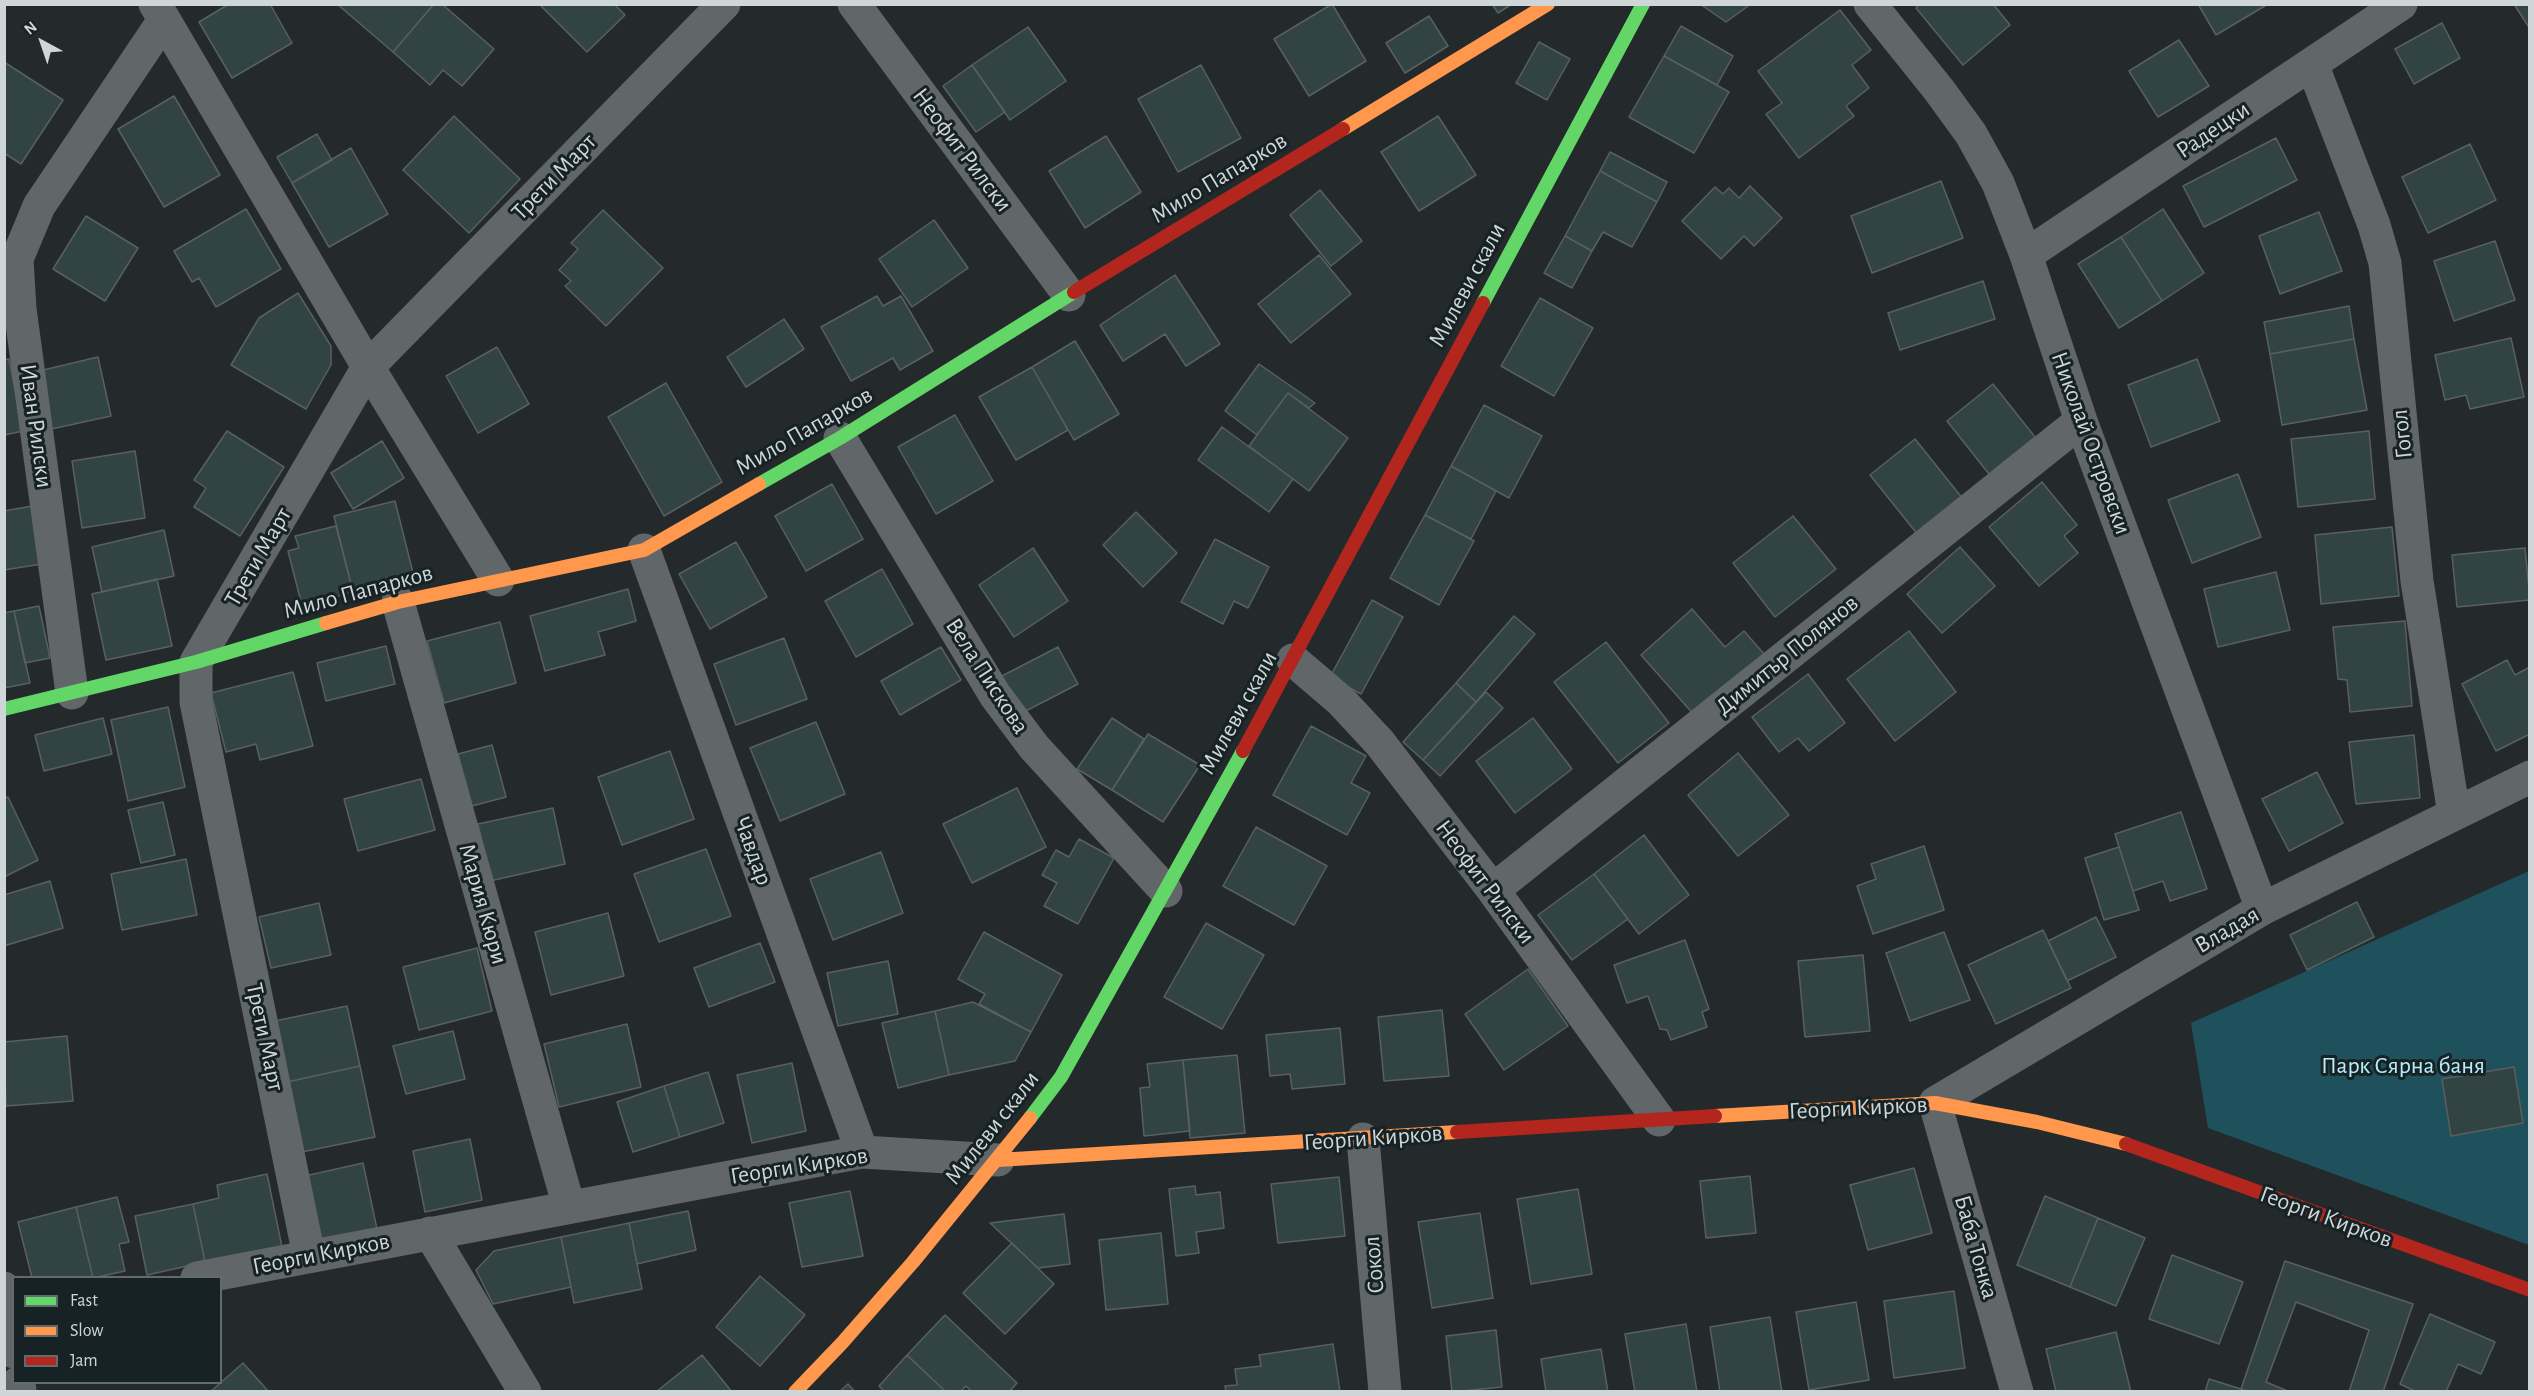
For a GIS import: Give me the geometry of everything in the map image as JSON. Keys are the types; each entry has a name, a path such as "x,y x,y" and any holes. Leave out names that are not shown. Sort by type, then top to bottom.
{"street":[{"name":"Трети Март","path":"309,1256 196,702 196,662 368,367 724,4"},
{"name":"Неофит Рилски","path":"854,4 1069,295"},
{"name":"Мило Папарков","path":"4,709 196,662 398,602 644,550 840,438 1069,295 1548,4"},
{"name":"Милеви скали","path":"795,1392 842,1343 998,1160 1061,1077 1293,660 1642,4"},
{"name":"Радецки","path":"2026,255 2401,4"},
{"name":"Николай Островски","path":"1870,5 1939,90 1971,134 1998,183 2026,255 2081,421 2262,909"},
{"path":"160,12 368,367 498,580"},
{"name":"Иван Рилски","path":"72,693 20,309 17,260 39,206 160,12"},
{"name":"Гогол","path":"2312,64 2373,225 2385,263 2417,582 2454,814"},
{"name":"Димитър Полянов","path":"1493,890 2081,421"},
{"name":"Вела Пискова","path":"840,438 995,694 1034,747 1166,891"},
{"name":"Чавдар","path":"644,550 862,1152"},
{"name":"Мария Кюри","path":"398,602 569,1207"},
{"name":"Неофит Рилски","path":"1293,660 1341,701 1380,743 1493,890 1659,1120"},
{"name":"Владая","path":"1935,1103 2262,909 2529,777"},
{"name":"Георги Кирков","path":"207,1276 862,1152 998,1160 1935,1103 2037,1122 2129,1145 2529,1290"},
{"name":"Баба Тонка","path":"1935,1103 2017,1392"},
{"name":"Сокол","path":"1363,1139 1384,1392"},
{"path":"430,1233 525,1392"},
{"path":"7,1307 12,1339"}],"green space":[{"name":"Парк Сярна баня","path":"2529,871 2529,1245 2208,1128 2191,1023"}],"building":[{"path":"229,4 270,4 292,43 232,78 199,22"},
{"path":"337,4 434,4 393,52"},
{"path":"434,4 442,4 494,49 462,86 443,70 430,85 393,52"},
{"path":"614,4 625,15 587,52 540,5"},
{"path":"1332,4 1366,61 1309,96 1274,39"},
{"path":"1492,4 1512,4 1498,13"},
{"path":"1700,4 1751,4 1726,22"},
{"path":"1920,4 1993,4 2010,25 1963,65 1916,8"},
{"path":"2198,4 2268,4 2216,35"},
{"path":"2514,4 2530,4 2530,29"},
{"path":"1840,10 1871,50 1852,65 1869,88 1846,106 1854,116 1799,158 1766,114 1782,103 1758,71"},
{"path":"1429,16 1448,46 1405,73 1386,43"},
{"path":"2442,23 2460,58 2414,84 2395,49"},
{"path":"1681,26 1733,56 1717,85 1664,56"},
{"path":"1028,27 1066,81 1010,120 972,65"},
{"path":"2179,40 2209,86 2158,117 2129,71"},
{"path":"1539,42 1570,59 1547,100 1516,83"},
{"path":"1664,56 1729,92 1694,153 1629,117"},
{"path":"4,62 63,100 21,164 4,153"},
{"path":"972,65 1005,112 976,132 943,86"},
{"path":"1201,65 1241,138 1178,172 1138,99"},
{"path":"174,96 220,175 164,207 118,129"},
{"path":"454,116 520,179 469,233 403,170"},
{"path":"1438,116 1476,175 1419,211 1381,152"},
{"path":"317,134 332,160 292,183 277,157"},
{"path":"1106,136 1141,192 1085,228 1049,171"},
{"path":"2276,138 2297,180 2204,227 2183,186"},
{"path":"2470,144 2496,200 2428,233 2402,177"},
{"path":"351,148 388,214 329,247 292,183"},
{"path":"1610,152 1667,182 1657,202 1600,171"},
{"path":"1600,171 1657,202 1632,247 1603,232 1592,251 1565,236"},
{"path":"1941,181 1963,238 1872,273 1851,216"},
{"path":"1750,186 1782,218 1754,246 1744,236 1721,259 1682,221 1715,187 1723,194 1729,188 1739,198"},
{"path":"1320,190 1362,241 1331,266 1290,215"},
{"path":"246,209 281,269 216,307 199,278 192,282 174,251"},
{"path":"2163,209 2204,273 2162,301 2121,237"},
{"path":"603,210 663,268 606,326 565,286 571,281 559,270 578,249 571,243"},
{"path":"2319,212 2342,271 2280,294 2259,236"},
{"path":"86,216 138,248 105,301 53,269"},
{"path":"934,220 968,268 912,307 879,259"},
{"path":"1565,236 1592,251 1572,288 1544,273"},
{"path":"2121,237 2162,301 2119,328 2078,264"},
{"path":"2495,241 2515,300 2454,321 2434,261"},
{"path":"1319,255 1351,294 1291,343 1258,304"},
{"path":"1175,275 1220,344 1186,366 1165,334 1123,361 1100,325"},
{"path":"1983,281 1995,319 1900,350 1888,313"},
{"path":"298,293 331,346 331,365 306,409 231,365 259,318"},
{"path":"877,296 883,306 901,296 933,351 900,370 893,358 851,381 821,327"},
{"path":"1540,298 1593,328 1554,396 1501,366"},
{"path":"2349,306 2354,339 2270,354 2264,322"},
{"path":"784,319 804,349 746,387 727,357"},
{"path":"2511,338 2524,397 2470,409 2466,395 2445,400 2435,355"},
{"path":"2354,339 2367,410 2282,425 2270,354"},
{"path":"1075,341 1119,414 1074,440 1032,367"},
{"path":"497,347 529,404 478,433 446,376"},
{"path":"98,357 111,416 47,430 35,372"},
{"path":"9,359 23,431 4,435 4,360"},
{"path":"2197,359 2220,421 2151,447 2128,385"},
{"path":"1259,364 1315,403 1309,408 1288,393 1257,435 1225,411"},
{"path":"1032,367 1068,430 1016,460 979,397"},
{"path":"666,383 722,482 664,516 608,417"},
{"path":"1993,384 2035,437 1989,474 1947,421"},
{"path":"1288,393 1348,438 1309,491 1249,446"},
{"path":"1484,405 1542,436 1509,498 1451,466"},
{"path":"955,415 993,481 936,514 898,447"},
{"path":"1222,427 1293,479 1269,512 1198,460"},
{"path":"227,431 284,467 240,536 194,507 206,488 194,480"},
{"path":"2369,431 2375,499 2298,507 2291,439"},
{"path":"1915,439 1963,499 1918,535 1870,475"},
{"path":"382,441 404,478 353,509 331,473"},
{"path":"135,451 145,518 82,528 72,461"},
{"path":"1451,466 1496,491 1471,539 1425,515"},
{"path":"2238,474 2261,537 2192,563 2168,500"},
{"path":"2042,482 2077,525 2064,536 2078,553 2039,586 1989,527"},
{"path":"832,484 863,539 806,571 775,516"},
{"path":"395,501 414,577 353,592 334,516"},
{"path":"32,506 42,564 4,570 4,511"},
{"path":"1136,512 1177,553 1143,587 1103,545"},
{"path":"1425,515 1474,541 1439,605 1390,578"},
{"path":"1793,516 1836,569 1775,617 1733,563"},
{"path":"336,526 353,592 302,606 288,551 299,548 295,536"},
{"path":"2392,527 2399,596 2321,604 2315,535"},
{"path":"164,530 174,576 102,592 92,547"},
{"path":"1215,539 1269,567 1248,608 1234,601 1223,624 1181,602"},
{"path":"736,542 767,597 710,629 679,574"},
{"path":"1960,547 1995,586 1942,633 1907,594"},
{"path":"1033,548 1068,601 1014,637 979,585"},
{"path":"2525,548 2530,600 2457,607 2452,555"},
{"path":"882,569 913,624 856,657 825,601"},
{"path":"2276,572 2290,630 2218,647 2204,589"},
{"path":"157,579 172,646 106,660 92,594"},
{"path":"628,589 636,621 598,632 605,655 545,671 530,616"},
{"path":"1372,600 1403,617 1361,694 1330,677"},
{"path":"39,606 50,658 25,663 14,611"},
{"path":"1692,609 1725,647 1744,631 1765,655 1695,716 1641,655"},
{"path":"14,611 30,683 4,688 4,613"},
{"path":"1514,616 1535,634 1476,702 1456,683"},
{"path":"2405,621 2412,706 2350,712 2347,680 2338,679 2333,627"},
{"path":"500,622 516,683 444,703 427,641"},
{"path":"1909,631 1956,692 1895,741 1847,679"},
{"path":"784,638 807,699 736,725 714,664"},
{"path":"1606,642 1669,723 1618,763 1554,682"},
{"path":"386,646 395,684 326,701 317,663"},
{"path":"941,647 961,680 900,715 881,681"},
{"path":"1058,647 1078,684 1020,714 1000,677"},
{"path":"2507,660 2515,675 2530,667 2530,734 2496,751 2462,684"},
{"path":"293,672 313,746 260,760 256,744 226,752 211,693"},
{"path":"1808,674 1845,723 1809,751 1798,738 1779,752 1752,717"},
{"path":"1456,683 1476,702 1423,760 1403,742"},
{"path":"1486,692 1503,708 1440,776 1423,760"},
{"path":"168,707 185,787 128,801 111,720"},
{"path":"103,718 112,754 44,771 35,735"},
{"path":"1112,718 1144,739 1112,790 1077,769"},
{"path":"1533,718 1572,769 1515,813 1476,761"},
{"path":"816,722 845,794 780,821 750,748"},
{"path":"1311,726 1366,756 1351,783 1370,793 1347,835 1273,795"},
{"path":"1148,734 1200,765 1163,822 1112,790"},
{"path":"2414,735 2420,798 2356,804 2349,742"},
{"path":"492,745 506,797 472,806 458,754"},
{"path":"670,751 694,819 622,845 598,777"},
{"path":"1738,753 1789,815 1738,856 1688,795"},
{"path":"2317,772 2343,823 2289,851 2262,799"},
{"path":"421,779 435,830 358,851 344,799"},
{"path":"1017,788 1046,847 972,883 943,824"},
{"path":"8,797 38,860 4,877 4,798"},
{"path":"163,802 175,855 141,863 128,810"},
{"path":"553,808 565,864 490,881 478,824"},
{"path":"2181,812 2207,889 2170,901 2163,881 2133,891 2115,834"},
{"path":"1256,827 1327,866 1294,925 1223,886"},
{"path":"1644,835 1689,895 1639,934 1594,874"},
{"path":"1079,839 1114,858 1078,924 1044,906 1057,883 1042,875 1056,850 1069,857"},
{"path":"1924,846 1944,910 1873,934 1857,886 1876,879 1871,864"},
{"path":"2119,847 2139,910 2104,920 2085,858"},
{"path":"706,849 731,916 659,942 634,874"},
{"path":"881,852 903,913 833,940 810,879"},
{"path":"186,859 197,915 122,930 111,874"},
{"path":"1594,874 1628,919 1572,960 1538,915"},
{"path":"50,881 63,928 4,946 4,895"},
{"path":"2357,902 2374,937 2307,970 2290,935"},
{"path":"319,903 331,955 271,968 259,917"},
{"path":"608,913 624,976 551,995 535,932"},
{"path":"2096,917 2116,957 2067,981 2048,941"},
{"path":"1206,923 1264,955 1222,1029 1164,997"},
{"path":"2043,930 2071,988 1996,1024 1968,965"},
{"path":"984,932 1062,975 1031,1032 979,1004 985,994 958,979"},
{"path":"1944,932 1970,1000 1910,1021 1886,953"},
{"path":"1685,940 1709,1009 1702,1012 1707,1027 1671,1040 1667,1030 1660,1029 1648,996 1627,1003 1614,965"},
{"path":"760,943 775,982 709,1007 694,968"},
{"path":"477,948 492,1011 419,1030 403,967"},
{"path":"1863,955 1870,1031 1805,1037 1798,961"},
{"path":"888,961 898,1014 838,1026 827,973"},
{"path":"1528,969 1568,1026 1504,1070 1465,1014"},
{"path":"973,1002 1031,1032 1015,1061 949,1075 935,1011"},
{"path":"347,1006 360,1066 287,1082 275,1021"},
{"path":"1442,1010 1449,1076 1384,1081 1378,1017"},
{"path":"935,1011 949,1075 898,1088 882,1023"},
{"path":"627,1024 641,1087 559,1107 544,1044"},
{"path":"1340,1028 1345,1084 1292,1089 1290,1074 1270,1076 1266,1035"},
{"path":"453,1031 465,1079 406,1094 393,1046"},
{"path":"67,1036 73,1101 6,1106 4,1042"},
{"path":"1237,1055 1245,1133 1190,1138 1183,1060"},
{"path":"1183,1060 1190,1131 1144,1136 1140,1088 1150,1087 1147,1064"},
{"path":"792,1063 806,1131 752,1143 737,1075"},
{"path":"360,1066 375,1137 302,1152 287,1082"},
{"path":"2514,1067 2523,1123 2451,1136 2442,1079"},
{"path":"708,1072 724,1123 680,1137 664,1086"},
{"path":"664,1086 680,1137 633,1152 617,1102"},
{"path":"470,1139 482,1200 425,1212 413,1151"},
{"path":"363,1163 377,1229 319,1242 305,1176"},
{"path":"1914,1168 1932,1233 1868,1250 1850,1185"},
{"path":"267,1174 282,1247 205,1262 193,1204 219,1198 217,1185"},
{"path":"1750,1176 1756,1233 1706,1238 1700,1181"},
{"path":"1339,1177 1345,1236 1278,1243 1271,1184"},
{"path":"1195,1186 1196,1195 1220,1192 1224,1228 1196,1232 1199,1253 1176,1256 1169,1189"},
{"path":"1578,1189 1592,1274 1531,1284 1517,1199"},
{"path":"850,1191 863,1256 802,1267 789,1203"},
{"path":"2045,1196 2098,1218 2070,1287 2017,1265"},
{"path":"117,1197 129,1242 119,1244 125,1271 93,1276 76,1207"},
{"path":"193,1204 205,1262 147,1275 135,1216"},
{"path":"76,1207 93,1276 32,1276 18,1222"},
{"path":"688,1211 696,1250 637,1264 629,1223"},
{"path":"1480,1213 1493,1298 1432,1308 1418,1222"},
{"path":"1064,1214 1070,1264 1038,1268 990,1223"},
{"path":"2098,1218 2145,1238 2116,1306 2070,1287"},
{"path":"629,1223 642,1289 574,1303 561,1237"},
{"path":"1161,1233 1168,1304 1106,1310 1099,1240"},
{"path":"561,1237 571,1287 493,1304 476,1270 494,1251"},
{"path":"1012,1243 1054,1284 1005,1334 963,1293"},
{"path":"2172,1255 2243,1282 2219,1344 2149,1319"},
{"path":"2285,1261 2413,1304 2383,1392 2249,1392 2241,1389"},
{"path":"760,1276 805,1315 760,1366 716,1327"},
{"path":"1954,1291 1965,1368 1894,1378 1884,1301"},
{"path":"1856,1302 1869,1380 1809,1390 1796,1312"},
{"path":"2296,1302 2369,1330 2349,1392 2290,1392 2266,1382"},
{"path":"2430,1314 2495,1342 2481,1374 2458,1364 2446,1392 2417,1392 2400,1384"},
{"path":"945,1315 1017,1383 1009,1392 972,1392 966,1386 960,1392 946,1392 907,1355"},
{"path":"1770,1317 1782,1392 1720,1392 1710,1327"},
{"path":"1686,1324 1697,1392 1635,1392 1625,1334"},
{"path":"1496,1330 1502,1387 1452,1392 1446,1336"},
{"path":"2116,1332 2131,1392 2056,1392 2046,1349"},
{"path":"1333,1344 1340,1392 1226,1392 1225,1386 1237,1385 1235,1369 1261,1366 1259,1355"},
{"path":"1601,1349 1608,1392 1546,1392 1541,1359"},
{"path":"702,1355 732,1392 656,1392"},
{"path":"907,1355 946,1392 885,1392 879,1386"},
{"path":"243,1363 269,1392 210,1392 222,1384"},
{"path":"2209,1379 2241,1389 2249,1392 2205,1392"},
{"path":"848,1384 855,1392 839,1392"}],"traffic: fast":[{"path":"1483,303 1643,4"},
{"path":"759,484 840,438 1074,292"},
{"path":"4,709 196,662 326,623"},
{"path":"1030,1118 1061,1077 1243,751"}],"traffic: slow":[{"path":"1343,129 1548,4"},
{"path":"326,623 398,602 644,550 759,484"},
{"path":"1715,1116 1935,1103 2037,1122 2126,1144"},
{"path":"795,1392 842,1343 913,1262 1030,1118"},
{"path":"998,1160 1457,1132"}],"traffic: jam":[{"path":"1074,292 1343,129"},
{"path":"1243,751 1483,303"},
{"path":"1457,1132 1715,1116"},
{"path":"2126,1144 2530,1290"}]}
